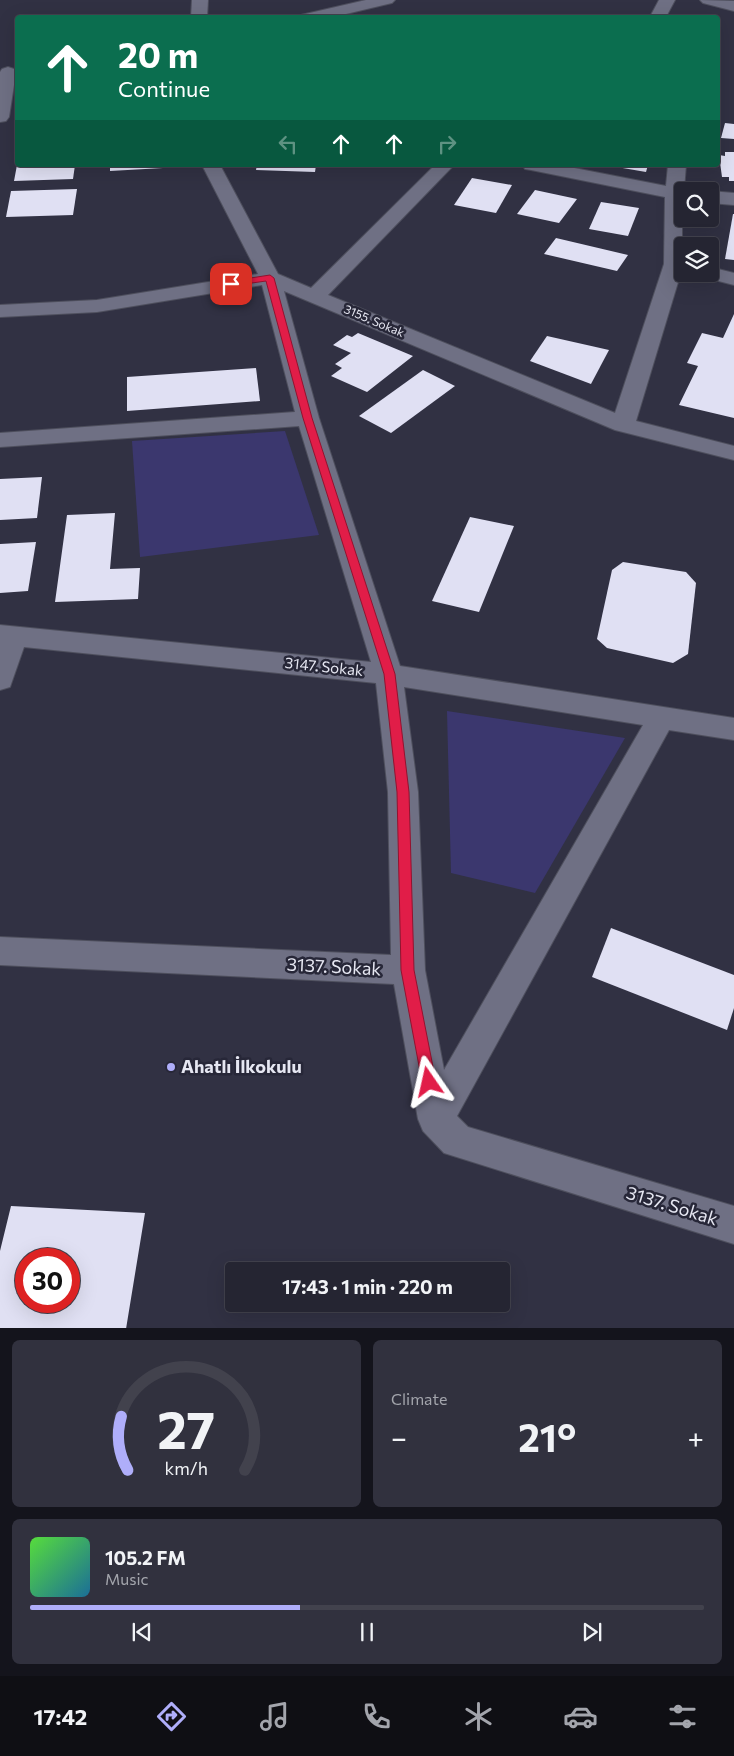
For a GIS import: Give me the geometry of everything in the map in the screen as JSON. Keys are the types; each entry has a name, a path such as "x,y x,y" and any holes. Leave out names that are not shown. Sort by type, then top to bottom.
{"street":[{"path":"199,15 200,0"},
{"path":"659,15 666,0"},
{"path":"708,0 734,6"},
{"path":"320,15 385,1 387,15"},
{"path":"0,117 9,72"},
{"path":"212,167 270,278 308,418 389,674 403,792 408,970 436,1119"},
{"path":"315,296 443,167"},
{"path":"555,167 674,193"},
{"path":"677,167 678,182"},
{"path":"719,198 734,199"},
{"path":"719,274 734,278"},
{"path":"623,425 674,277"},
{"path":"0,311 97,306 270,278"},
{"name":"3155. Sokak","path":"270,278 623,425 734,453"},
{"path":"0,440 308,418"},
{"path":"0,680 7,636"},
{"name":"3147. Sokak","path":"7,636 389,674 734,729"},
{"path":"436,1119 662,717"},
{"name":"3137. Sokak","path":"0,951 408,970"},
{"name":"3137. Sokak","path":"436,1119 456,1141 734,1225"}],"shaded area":[{"path":"285,431 319,535 140,557 132,441"},
{"path":"447,711 625,738 535,893 451,873"}],"building":[{"path":"725,123 734,124 734,139 721,138"},
{"path":"725,152 734,152 734,181 729,181 729,177 722,177 720,155 725,156"},
{"path":"17,167 75,167 73,179 14,181"},
{"path":"110,167 163,167 163,168 110,171"},
{"path":"257,167 316,167 315,172 256,170"},
{"path":"617,167 647,167 646,172"},
{"path":"472,178 512,185 496,213 454,205"},
{"path":"77,189 73,215 6,217 11,191"},
{"path":"535,190 577,199 559,223 517,214"},
{"path":"601,202 639,208 628,236 589,229"},
{"path":"734,214 734,260 725,259"},
{"path":"556,238 628,255 617,271 544,254"},
{"path":"734,314 734,418 679,405 698,366 687,363 702,333 723,338"},
{"path":"358,333 413,356 367,392 331,376 342,368 335,364 351,353 333,345 347,335 352,337"},
{"path":"547,336 609,350 591,384 530,361"},
{"path":"256,368 260,401 127,411 127,377"},
{"path":"423,370 455,386 391,433 359,416"},
{"path":"42,477 37,518 0,520 0,479"},
{"path":"115,513 110,569 140,568 138,599 55,602 67,515"},
{"path":"470,517 514,526 479,612 432,601"},
{"path":"36,542 28,591 0,593 0,544"},
{"path":"623,562 686,572 696,583 688,654 673,663 607,648 597,639 612,570"},
{"path":"611,928 734,975 734,1008 727,1030 592,977"},
{"path":"11,1206 145,1213 126,1328 0,1328 0,1251"}],"place":[{"name":"Ahatlı İlkokulu","path":"171,1067"}],"route":[{"path":"231,284 270,278 308,418 389,674 403,792 408,970 429,1082"}]}
